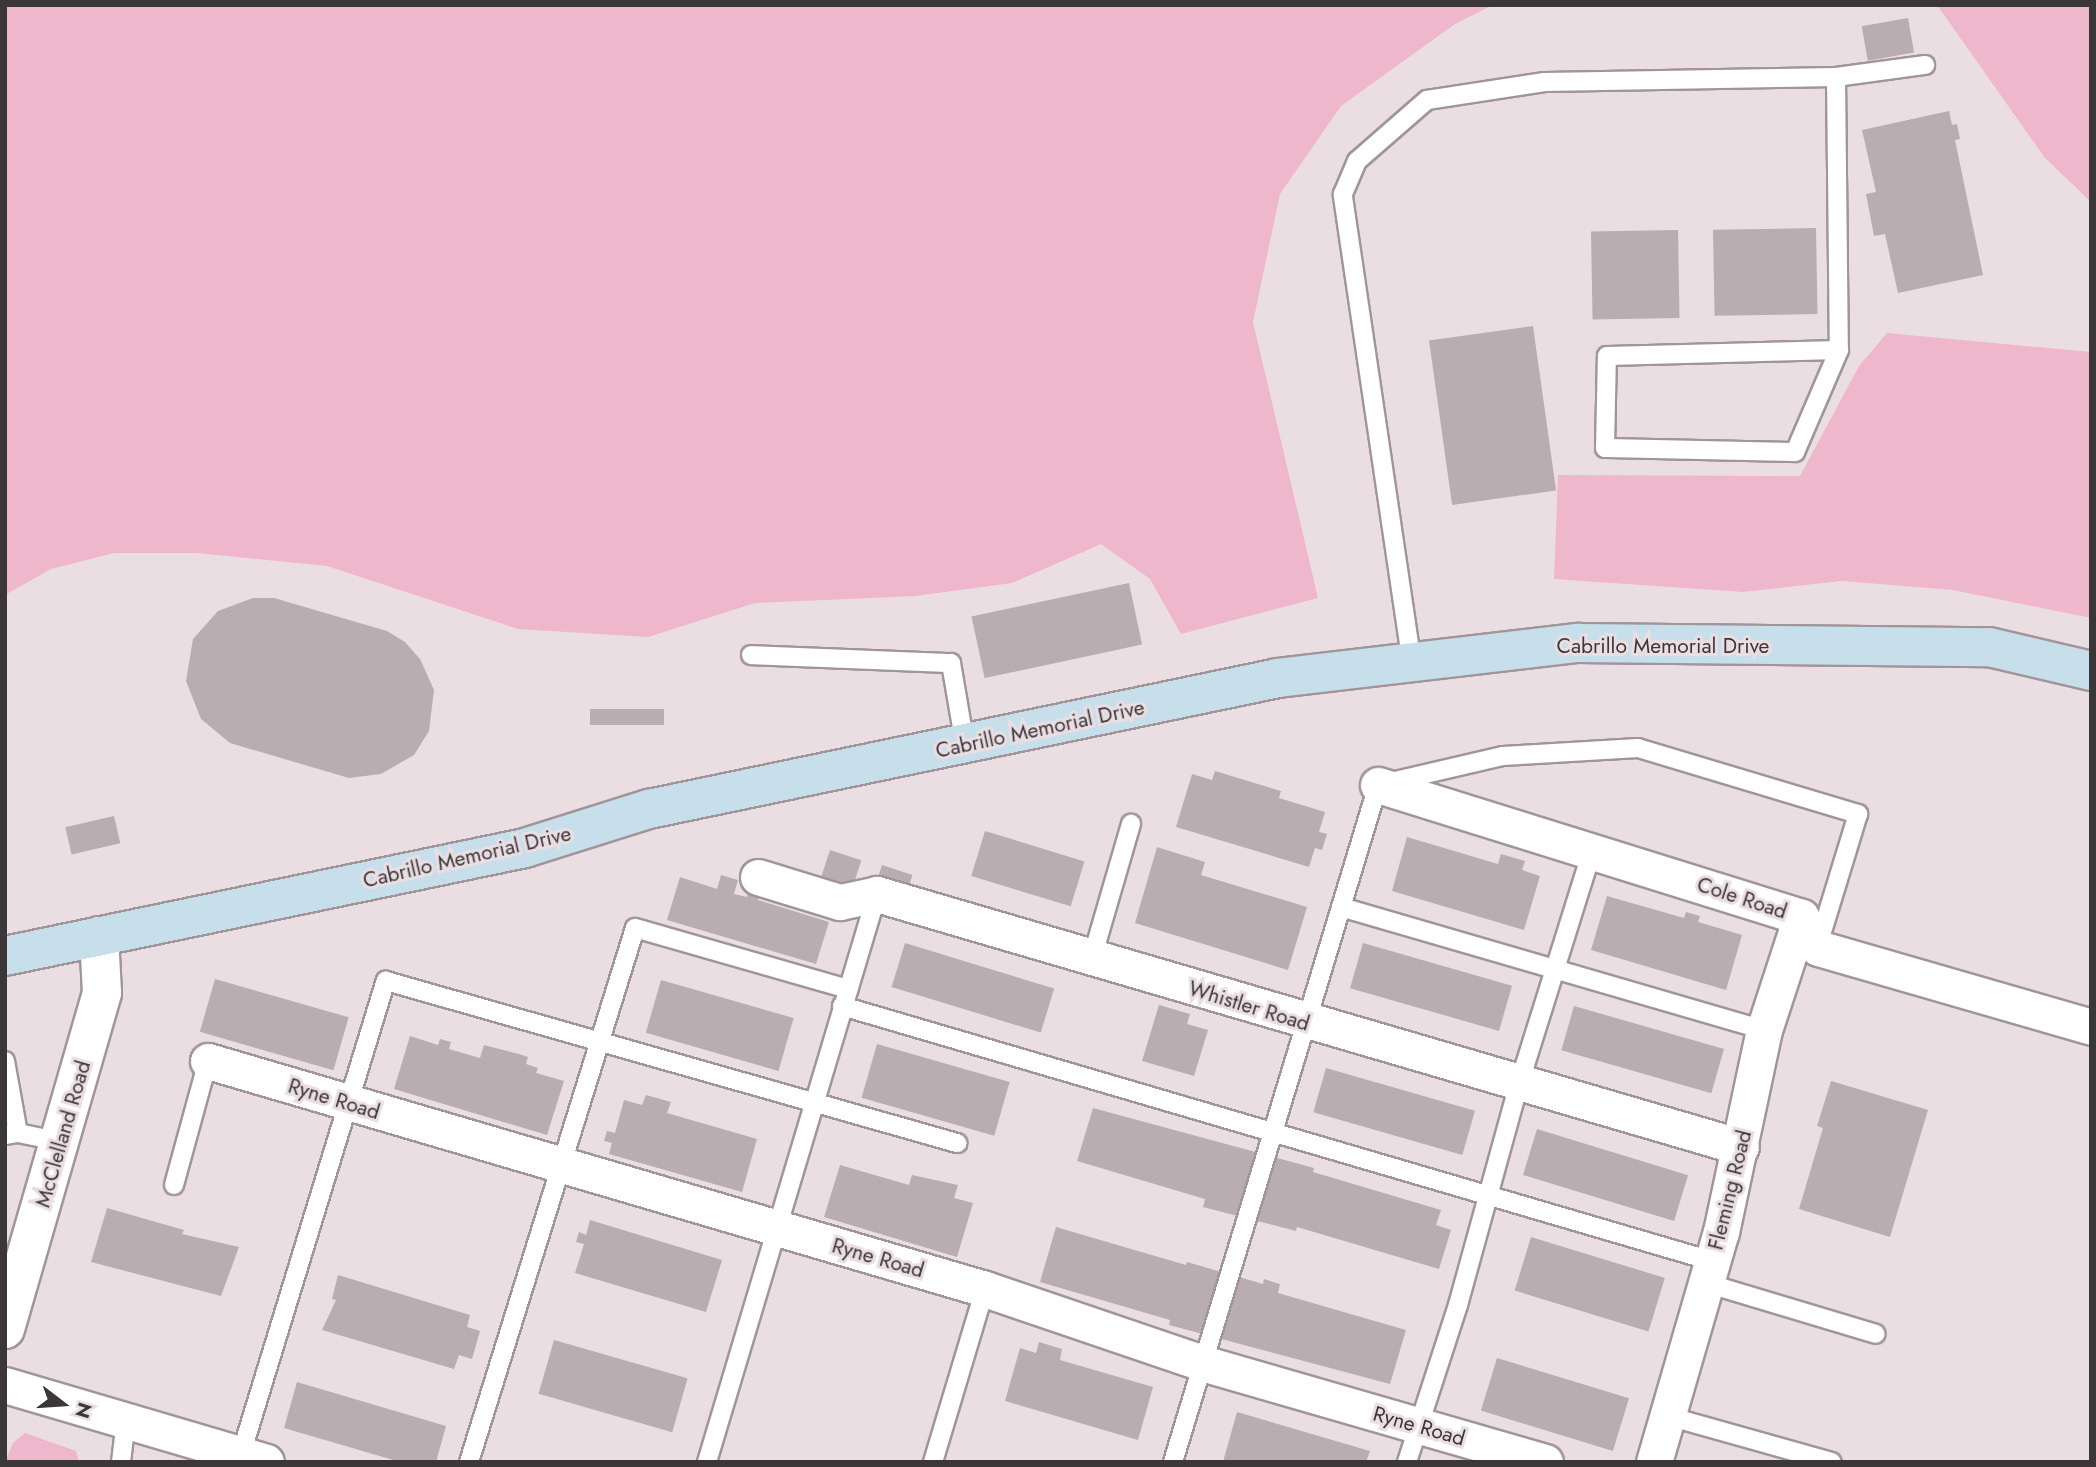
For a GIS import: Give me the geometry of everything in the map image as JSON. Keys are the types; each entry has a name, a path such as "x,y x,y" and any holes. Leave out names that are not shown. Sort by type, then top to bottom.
{"main road":[{"name":"Cabrillo Memorial Drive","path":"5,956 525,848 649,809 1278,678 1578,643 1989,647 2091,671"}],"street":[{"name":"Cole Road","path":"1378,785 1801,917 1818,948"},
{"name":"Whistler Road","path":"758,877 840,902 877,894 1306,1023 1741,1147"},
{"name":"Fleming Road","path":"1654,1462 1709,1272 1741,1147 1764,1030 1801,917"},
{"name":"McClelland Road","path":"5,1329 62,1142 102,993 99,936"},
{"path":"1818,948 2091,1027"},
{"name":"Ryne Road","path":"208,1061 776,1230 985,1289 1202,1363 1545,1462"},
{"path":"5,1385 254,1458"}],"lane":[{"path":"1412,664 1343,194 1357,161 1427,100 1545,82 1836,77 1925,65"},
{"path":"1836,77 1839,350 1795,452 1605,448 1607,356 1839,350"},
{"path":"751,655 951,663 965,745"},
{"path":"1173,1462 1378,785 1503,756 1638,748 1858,814 1818,948"},
{"path":"1091,958 1131,824"},
{"path":"1407,1462 1458,1305 1519,1084 1592,850"},
{"path":"707,1462 877,894"},
{"path":"1341,907 1764,1030"},
{"path":"469,1462 635,928 1273,1133 1487,1196 1709,1272 1876,1334"},
{"path":"254,1458 349,1103 386,981 957,1143"},
{"path":"5,1061 12,1134 62,1142"},
{"path":"174,1185 208,1061"},
{"path":"933,1462 985,1289"},
{"path":"1668,1416 1832,1462"},
{"path":"121,1462 126,1420"}],"shaded area":[{"path":"5,5 1493,5 1455,24 1341,106 1280,194 1253,322 1318,598 1181,634 1150,579 1101,544 1012,583 915,596 755,603 648,637 518,629 327,566 197,553 114,553 51,569 5,595"},
{"path":"1937,5 2091,5 2091,202 2045,158"},
{"path":"1887,333 2091,352 2091,618 1953,590 1842,581 1743,592 1554,579 1558,475 1800,476 1859,366"},
{"path":"25,1433 76,1451 79,1462 5,1462 13,1443"}],"building":[{"path":"1908,18 1914,52 1868,61 1862,26"},
{"path":"1949,111 1952,125 1957,124 1960,139 1955,140 1983,275 1898,293 1885,234 1874,236 1866,194 1876,192 1862,130"},
{"path":"1816,228 1818,314 1715,316 1713,230"},
{"path":"1678,230 1680,318 1593,320 1591,232"},
{"path":"1533,326 1556,490 1452,505 1429,341"},
{"path":"1129,583 1142,645 985,678 972,616"},
{"path":"253,598 274,598 387,631 405,642 420,659 434,690 429,731 414,755 381,774 349,778 230,743 201,719 186,681 193,639 218,611"},
{"path":"590,709 664,709 664,725 590,725"},
{"path":"1215,771 1281,791 1279,798 1325,812 1319,832 1327,834 1322,850 1315,848 1309,867 1176,827 1192,774 1212,780"},
{"path":"114,816 120,843 72,855 65,827"},
{"path":"985,831 1084,861 1071,906 971,876"},
{"path":"1407,837 1498,864 1501,854 1525,861 1522,870 1540,876 1524,930 1392,891"},
{"path":"1157,847 1205,862 1201,875 1307,907 1288,970 1135,923"},
{"path":"830,850 861,860 852,888 821,878"},
{"path":"882,865 912,875 908,888 878,878"},
{"path":"721,875 738,880 734,894 747,897 750,887 761,889 758,900 829,922 816,964 667,920 680,877 717,889"},
{"path":"1607,896 1684,918 1686,912 1700,916 1698,922 1742,935 1726,990 1591,950"},
{"path":"905,943 1054,989 1041,1033 892,987"},
{"path":"1363,943 1512,986 1499,1031 1350,988"},
{"path":"215,979 349,1017 333,1070 200,1032"},
{"path":"661,980 794,1018 778,1071 646,1033"},
{"path":"1159,1005 1190,1014 1187,1024 1208,1030 1194,1076 1142,1061"},
{"path":"1574,1006 1724,1049 1711,1093 1561,1050"},
{"path":"410,1036 438,1045 440,1039 451,1042 449,1049 480,1058 484,1045 519,1054 528,1057 526,1064 538,1068 536,1073 564,1081 547,1135 394,1089"},
{"path":"877,1044 1010,1082 994,1136 862,1098"},
{"path":"1326,1068 1475,1111 1462,1155 1313,1112"},
{"path":"1831,1081 1928,1110 1890,1237 1799,1209 1823,1128 1817,1126"},
{"path":"646,1095 671,1102 667,1113 757,1139 742,1192 609,1154 612,1143 604,1141 607,1131 615,1133 624,1100 642,1105"},
{"path":"1093,1108 1314,1168 1313,1172 1441,1210 1436,1225 1451,1230 1439,1269 1297,1227 1296,1231 1203,1207 1205,1199 1077,1161"},
{"path":"1537,1129 1688,1175 1674,1221 1523,1175"},
{"path":"840,1165 909,1185 912,1175 958,1185 954,1198 973,1203 957,1257 824,1217"},
{"path":"107,1208 184,1230 182,1234 239,1247 221,1296 91,1262"},
{"path":"590,1220 722,1260 706,1312 575,1273 584,1244 576,1242 579,1232 586,1235"},
{"path":"1056,1227 1186,1265 1187,1262 1263,1284 1264,1279 1280,1284 1278,1293 1406,1330 1390,1384 1169,1325 1170,1320 1040,1282"},
{"path":"1531,1237 1665,1278 1649,1331 1515,1291"},
{"path":"338,1275 470,1315 467,1327 480,1331 472,1359 459,1355 454,1369 322,1330 336,1300 332,1299"},
{"path":"554,1340 688,1378 672,1432 539,1394"},
{"path":"1039,1342 1062,1349 1060,1360 1153,1387 1138,1440 1005,1401 1020,1348 1036,1353"},
{"path":"1497,1358 1629,1398 1613,1451 1481,1411"},
{"path":"297,1382 446,1426 436,1462 400,1462 284,1428"},
{"path":"1237,1412 1370,1451 1366,1462 1223,1462"}]}
